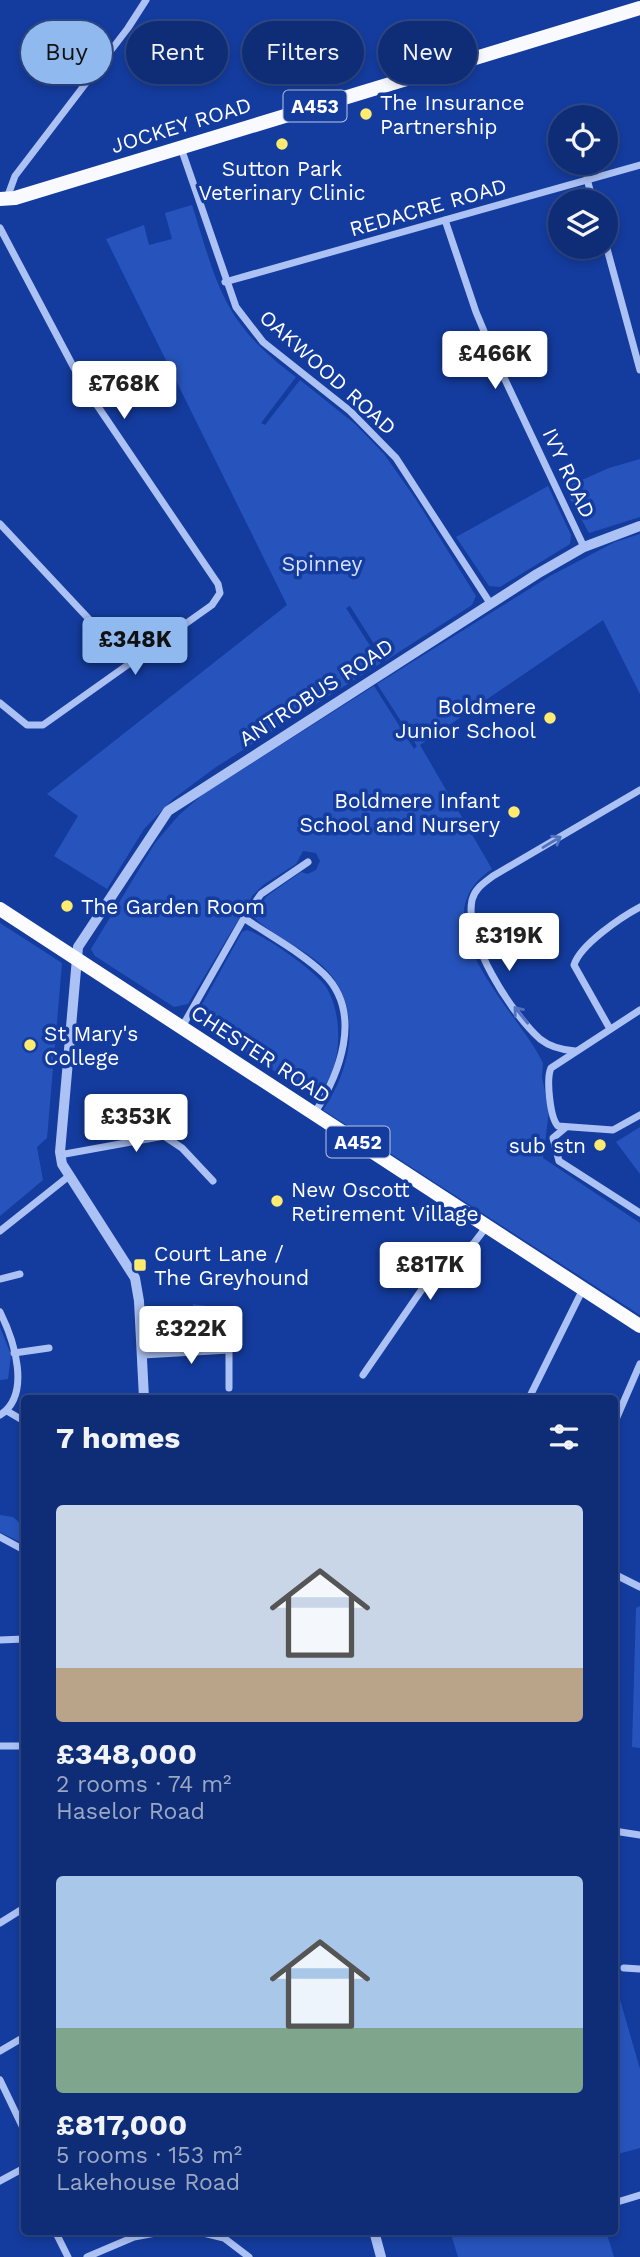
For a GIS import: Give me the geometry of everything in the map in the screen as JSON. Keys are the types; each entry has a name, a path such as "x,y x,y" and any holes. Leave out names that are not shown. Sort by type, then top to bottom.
{"highway":[{"name":"CHESTER ROAD","path":"0,909 640,1326"}],"main road":[{"name":"JOCKEY ROAD","path":"5,201 640,8"}],"street":[{"path":"5,201 15,176 128,28 146,0"},
{"name":"OAKWOOD ROAD","path":"181,147 225,282 236,307 263,342 350,411 396,458 490,603"},
{"name":"REDACRE ROAD","path":"225,282 640,165"},
{"path":"587,179 590,189"},
{"name":"IVY ROAD","path":"445,220 494,356 584,547"},
{"path":"0,228 82,383 218,583 220,593 212,604 43,725 27,725 0,703"},
{"path":"610,259 640,370"},
{"path":"0,524 130,663"},
{"name":"ANTROBUS ROAD","path":"76,959 81,943 169,811 490,603 584,547 640,526"},
{"path":"575,1051 559,1049 540,1039 511,1002 481,951 473,926 472,900 480,886 494,876 640,790"},
{"path":"182,1027 244,918 261,894 308,862"},
{"path":"610,1029 575,965 580,954 611,925 640,907"},
{"path":"244,918 311,964 325,976 335,990 343,1017 344,1048 337,1074 314,1114"},
{"path":"76,959 60,1152 69,1176 135,1278 143,1354 144,1395"},
{"path":"640,1010 551,1068 548,1078 553,1121 565,1128 613,1130 640,1115"},
{"path":"565,1128 553,1138 559,1161 640,1213"},
{"path":"60,1152 65,1154 164,1136 182,1148 213,1181"},
{"path":"0,1231 69,1176"},
{"path":"363,1375 427,1282 474,1243 487,1226"},
{"path":"0,1279 20,1274"},
{"path":"530,1395 583,1289"},
{"path":"0,1312 14,1353 19,1390 3,1413 21,1420"},
{"path":"14,1353 49,1348"},
{"path":"143,1354 229,1350 229,1388"},
{"path":"618,1415 640,1364"},
{"path":"0,1537 21,1548"},
{"path":"618,1576 640,1587"},
{"path":"0,1640 21,1639"},
{"path":"0,1746 21,1746"},
{"path":"618,1832 640,1835"},
{"path":"0,1923 21,1910"},
{"path":"624,1968 640,1969"},
{"path":"0,2051 21,2039"},
{"path":"0,2080 21,2124"},
{"path":"0,2180 21,2170"},
{"path":"618,2202 640,2195"},
{"path":"57,2235 68,2257"},
{"path":"87,2257 145,2235"},
{"path":"225,2235 249,2257"},
{"path":"375,2235 381,2257"}],"green space":[{"name":"Spinney","path":"192,205 226,302 253,339 296,377 261,423 265,425 300,380 355,424 384,454 415,498 476,596 472,605 385,661 350,606 346,608 381,663 216,767 173,799 144,829 107,889 54,856 78,816 47,794 287,605 106,239 144,225 149,245 172,239 165,213"},
{"path":"640,459 640,517 589,533 564,488 609,468"},
{"path":"548,486 571,535 570,544 500,587 489,586 456,537"},
{"path":"640,534 640,694 603,620 420,745 492,869 471,890 464,913 467,939 479,965 543,1063 542,1077 549,1111 543,1158 640,1223 640,1315 323,1110 334,1092 348,1052 348,1011 330,974 314,959 252,915 267,896 301,872 308,874 316,870 320,861 316,853 303,851 296,864 263,885 253,895 188,1004 174,1007 95,956 91,949 155,843 179,815 202,795 374,686 414,749 417,746 377,684 550,576 615,542"},
{"name":"St Mary's College","path":"0,923 62,963 47,1138 37,1147 43,1180 0,1216"},
{"path":"247,930 266,939 301,964 320,980 332,998 338,1025 337,1054 328,1080 321,1090 311,1093 304,1090 209,1029 199,1010 242,932"},
{"path":"640,1127 640,1174 616,1142"},
{"path":"193,1304 230,1310 235,1342 196,1342"},
{"path":"0,1327 11,1355 8,1379 0,1380"},
{"path":"0,1515 13,1517 21,1524 21,1542 0,1532"},
{"path":"640,1606 640,1748 632,1747 636,1608"},
{"path":"618,1993 640,2069 640,2148 618,2154"},
{"path":"451,2235 607,2235 614,2257 458,2257"}],"place":[{"name":"The Insurance Partnership","path":"366,114"},
{"name":"Sutton Park Veterinary Clinic","path":"282,144"},
{"name":"Boldmere Junior School","path":"550,718"},
{"name":"Boldmere Infant School and Nursery","path":"514,812"},
{"name":"The Garden Room","path":"67,906"},
{"name":"St Mary's College","path":"30,1045"},
{"name":"sub stn","path":"600,1145"},
{"name":"New Oscott Retirement Village","path":"277,1201"},
{"name":"Court Lane / The Greyhound","path":"140,1265"}]}
